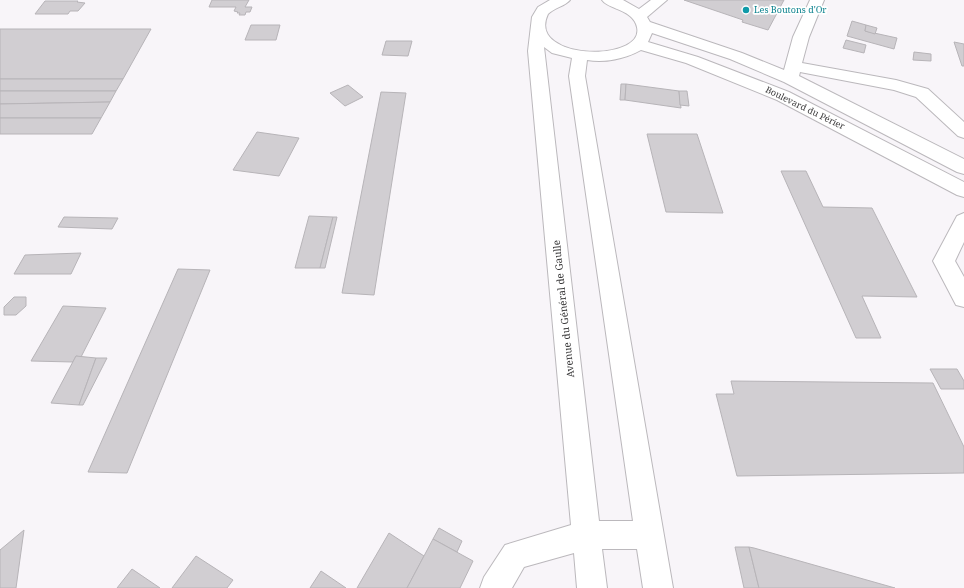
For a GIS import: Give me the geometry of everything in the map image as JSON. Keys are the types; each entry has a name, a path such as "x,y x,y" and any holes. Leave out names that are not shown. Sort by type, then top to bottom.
{"street":[{"path":"546,4 563,0"},
{"name":"Boulevard du Périer","path":"609,0 629,8 642,21 736,56 792,72 964,167"},
{"path":"539,31 544,39 565,52 580,56 614,56 628,51 638,44 644,35 642,21 660,0"},
{"path":"817,0 801,37 792,72 896,85 922,93 964,132"},
{"name":"Avenue du Général de Gaulle","path":"546,4 537,23 539,31 536,51 592,588"},
{"name":"Boulevard du Périer","path":"638,44 692,60 783,96 964,190"},
{"path":"580,56 577,76 658,588"},
{"path":"964,221 944,261 964,298"},
{"path":"495,588 515,554 587,535 650,535"}],"building":[{"path":"212,0 249,0 245,7 252,7 250,12 246,12 245,15 239,15 240,13 234,11 236,7 209,7"},
{"name":"Les Boutons d'Or","path":"684,0 784,0 768,30 742,22 743,20"},
{"path":"45,1 78,1 77,2 85,3 78,11 70,11 68,14 35,14"},
{"path":"852,21 866,25 865,31 897,38 894,49 847,36"},
{"path":"251,25 280,25 276,40 245,40"},
{"path":"866,25 877,28 875,34 865,31"},
{"path":"0,29 151,29 123,79 0,79"},
{"path":"846,40 866,45 864,53 843,48"},
{"path":"386,41 412,41 408,56 382,55"},
{"path":"954,42 964,44 964,66 962,66"},
{"path":"914,52 931,54 931,61 913,60"},
{"path":"0,79 123,79 116,91 0,91"},
{"path":"621,84 626,84 625,100 620,100"},
{"path":"626,84 679,91 681,108 625,100"},
{"path":"348,85 363,97 345,106 330,93"},
{"path":"0,91 116,91 110,102 0,104"},
{"path":"679,91 687,91 689,106 680,105"},
{"path":"381,92 406,93 374,295 342,293"},
{"path":"110,102 101,118 0,118 0,104"},
{"path":"0,118 101,118 92,134 0,134"},
{"path":"257,132 299,138 279,176 233,170"},
{"path":"647,134 697,134 723,213 666,212"},
{"path":"781,171 806,171 823,207 872,208 917,297 862,296 881,338 856,338"},
{"path":"309,216 333,217 320,268 295,268"},
{"path":"64,217 118,218 112,229 58,227"},
{"path":"333,217 337,217 325,268 320,268"},
{"path":"81,253 71,274 14,274 25,255"},
{"path":"178,269 210,270 127,473 88,472"},
{"path":"14,297 26,297 26,306 16,315 4,315 4,307"},
{"path":"63,306 106,308 81,357 76,356 73,362 31,361"},
{"path":"76,356 96,358 79,405 51,403"},
{"path":"96,358 107,358 83,405 79,405"},
{"path":"930,369 957,369 964,381 964,389 941,389"},
{"path":"731,381 933,383 964,447 964,473 737,476 716,394 734,394"},
{"path":"439,528 462,541 457,552 433,539"},
{"path":"24,530 16,588 0,588 0,550"},
{"path":"389,533 424,556 407,588 357,588"},
{"path":"433,539 473,561 460,588 407,588"},
{"path":"735,547 749,547 759,588 744,588"},
{"path":"749,547 754,548 895,588 759,588"},
{"path":"196,556 233,580 227,588 172,588"},
{"path":"132,569 160,588 117,588"},
{"path":"321,571 346,588 310,588"}],"place":[{"name":"Les Boutons d'Or","path":"746,10"}]}
